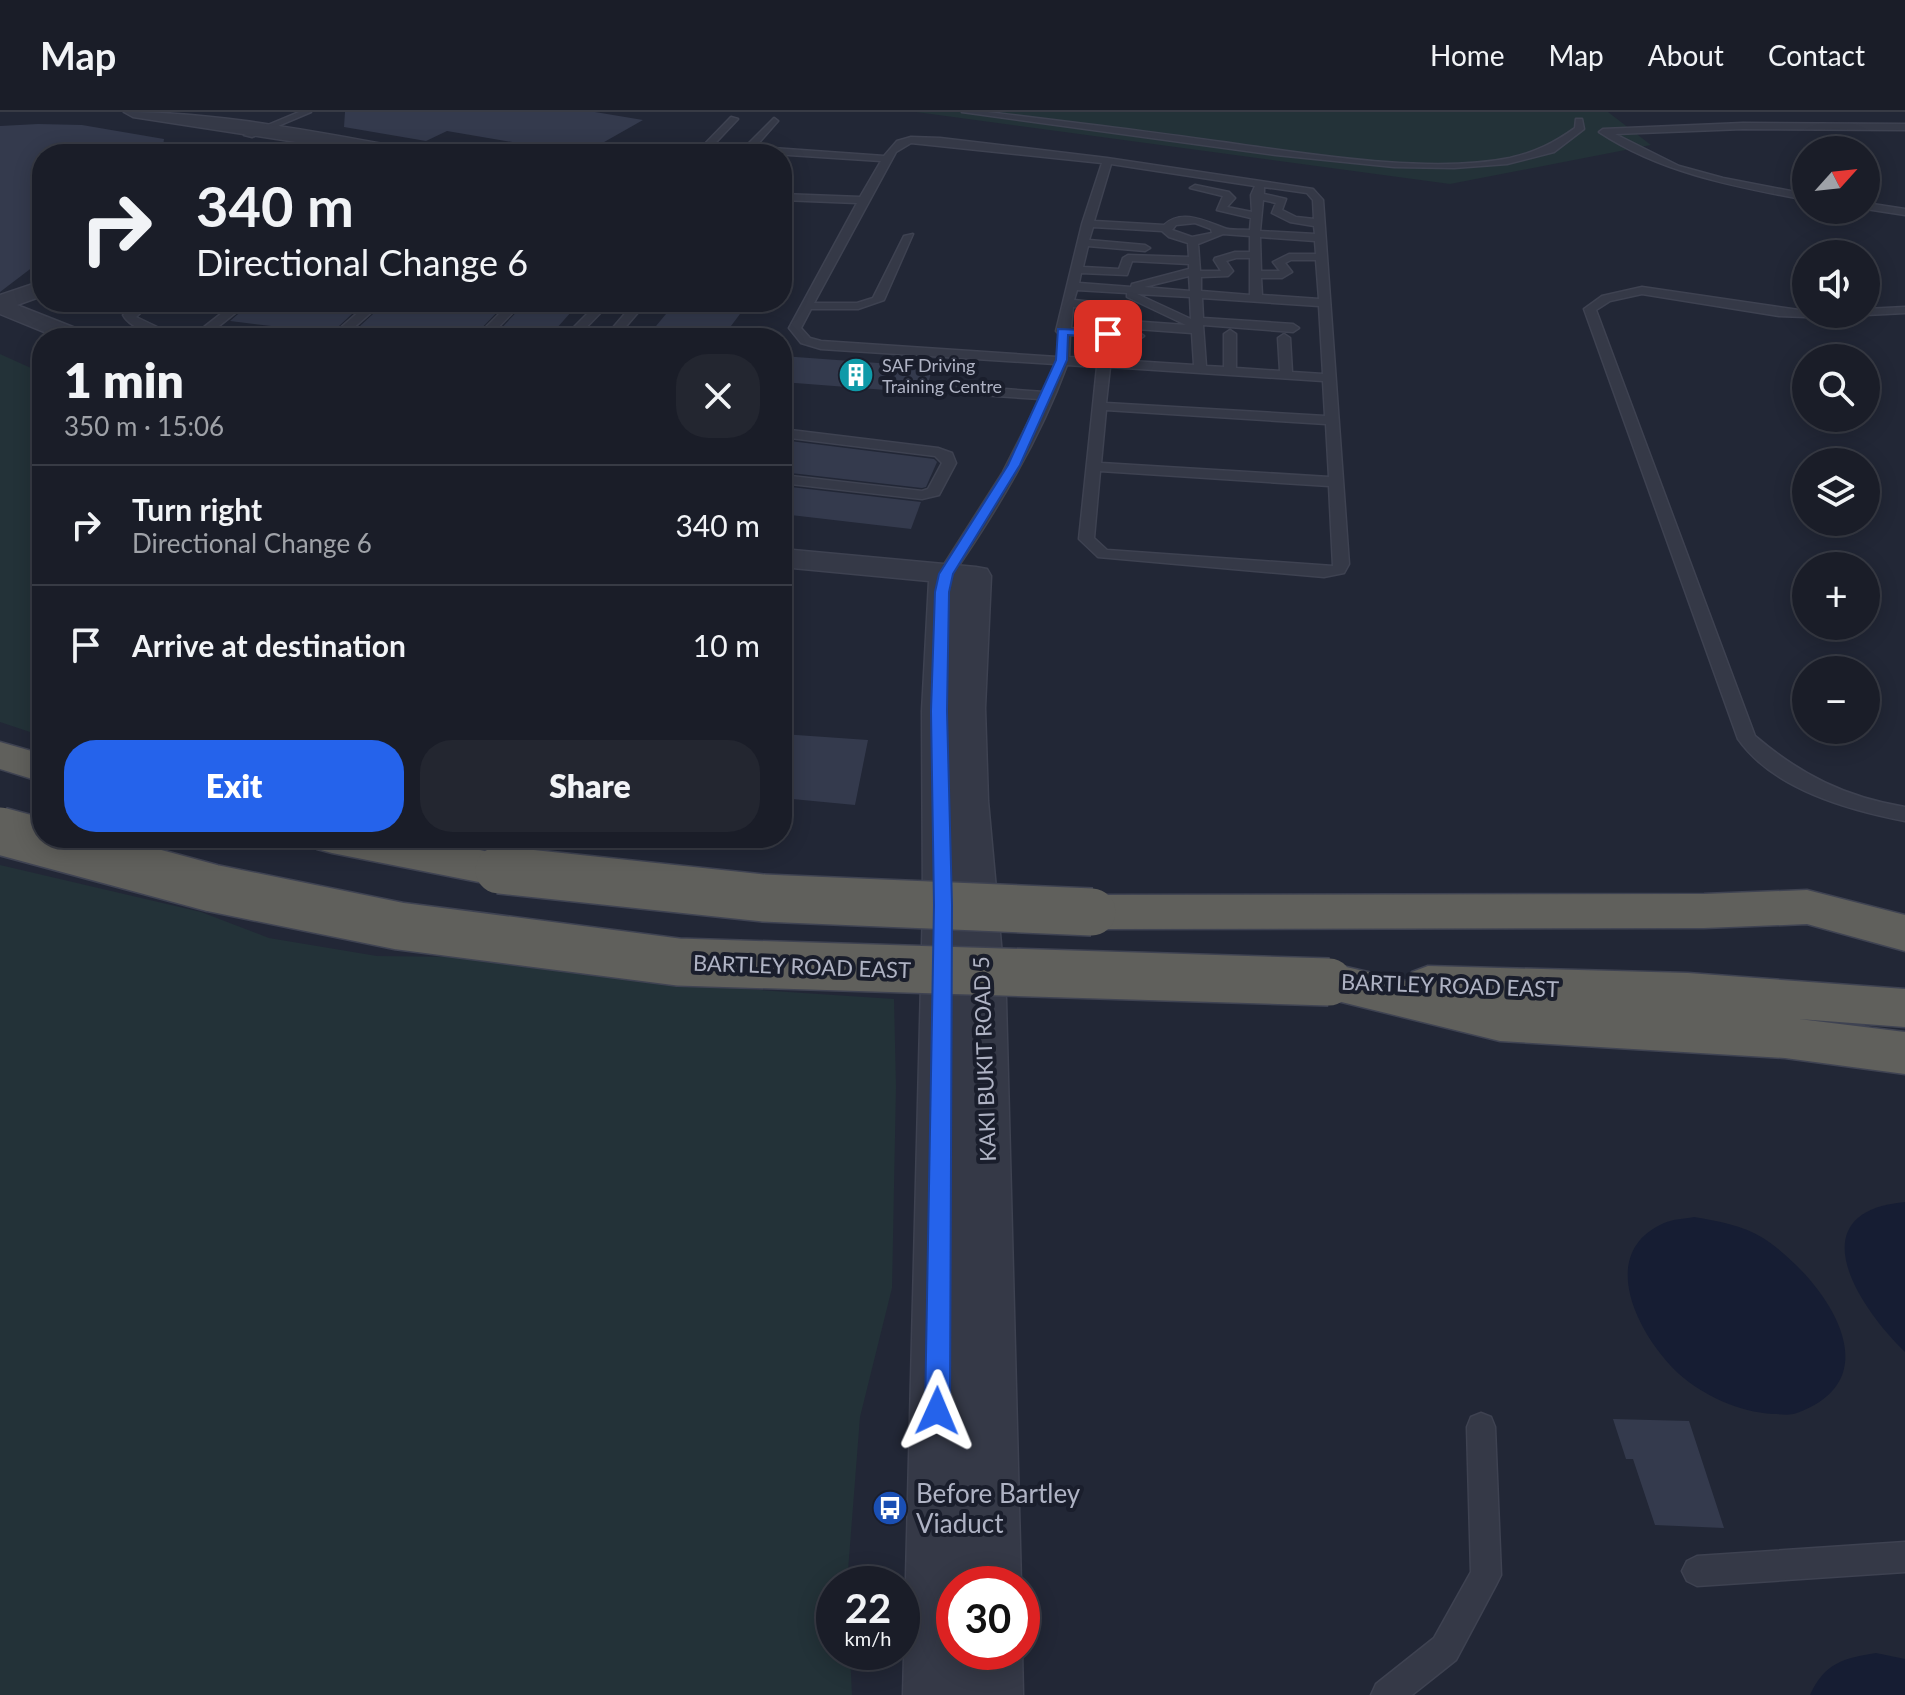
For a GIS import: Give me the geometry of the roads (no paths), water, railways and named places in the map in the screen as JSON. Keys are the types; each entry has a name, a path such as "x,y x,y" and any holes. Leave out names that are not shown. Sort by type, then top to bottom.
{"highway":[{"path":"0,755 32,765"},
{"name":"BARTLEY ROAD EAST","path":"0,831 32,840"},
{"name":"BARTLEY ROAD EAST","path":"63,848 212,888 399,926 678,962 1688,992 1905,1008"},
{"path":"384,848 499,870 778,899 1092,912 1704,911 1905,904"},
{"path":"1807,907 1905,933"},
{"path":"1329,982 1500,1021 1785,1038 1905,1053"}],"street":[{"path":"133,112 339,144"},
{"path":"251,131 310,144"},
{"path":"2,313 32,294"},
{"path":"2,313 32,303"},
{"path":"2,313 49,328"},
{"path":"2,313 32,336"},
{"path":"792,560 959,585"},
{"path":"792,574 959,585"},
{"name":"KAKI BUKIT ROAD 5","path":"959,585 968,708 969,801 985,999 991,1566"},
{"name":"KAKI BUKIT ROAD 5","path":"934,1695 943,905 939,711 959,585"},
{"path":"992,1670 992,1695"}],"lane":[{"path":"277,112 303,114"},
{"path":"966,112 1401,166 1481,164 1528,157 1568,141 1580,129 1579,121"},
{"path":"1569,112 1579,121 1676,168 1722,181 1792,194"},
{"path":"1722,112 1743,126"},
{"path":"251,131 303,114"},
{"path":"710,144 734,119"},
{"path":"753,144 774,121"},
{"path":"1603,132 1743,126 1905,127"},
{"path":"1104,363 1086,539 1098,552 1324,572 1339,570 1341,564 1332,420 1317,196 1310,191 1107,161 924,140 900,143 863,200 795,328 807,342 1329,378"},
{"path":"792,152 887,159"},
{"path":"959,585 972,535 1014,465 1062,360 1062,331 1068,303 1085,243 1087,224 1107,161"},
{"path":"1167,228 1190,210 1198,174"},
{"path":"1256,299 1255,215 1260,182"},
{"path":"1195,188 1226,194 1230,198 1221,208 1233,213 1255,215"},
{"path":"1256,195 1282,201 1276,211 1281,216 1319,223"},
{"path":"792,197 863,200"},
{"path":"1880,208 1905,212"},
{"path":"1190,210 1219,231 1320,238"},
{"path":"1087,224 1167,228 1194,260 1200,370"},
{"path":"1120,290 1194,260 1219,231"},
{"path":"807,306 858,306 878,300 909,236"},
{"path":"1085,243 1150,245 1224,274 1228,271 1219,260 1235,255 1255,255"},
{"path":"1256,274 1282,275 1287,272 1278,262 1289,257 1321,257"},
{"path":"1078,270 1123,273 1128,258 1194,260"},
{"path":"1073,286 1324,303"},
{"path":"1120,290 1198,330"},
{"path":"1792,313 1655,291 1603,296 1590,309 1747,739 1783,772 1838,799 1905,814"},
{"path":"1068,303 1126,308 1123,324 1198,330"},
{"path":"1880,311 1905,310"},
{"path":"134,312 129,315 131,319 151,328"},
{"path":"209,328 230,312"},
{"path":"347,328 365,312"},
{"path":"491,328 507,312"},
{"path":"579,328 595,312"},
{"path":"619,328 632,312"},
{"path":"1062,331 1130,339 1258,320 1293,328"},
{"path":"1230,372 1230,339 1246,345"},
{"path":"1268,346 1284,342 1286,376"},
{"path":"951,389 1046,396"},
{"path":"1100,406 1332,420"},
{"path":"792,434 938,452 947,456 949,463 934,492 922,495 792,480"},
{"path":"1094,467 1336,482"},
{"name":"KAKI BUKIT ROAD 5","path":"959,585 972,535"},
{"path":"1387,1695 1445,1649 1486,1575 1481,1427"},
{"path":"1697,1571 1905,1557"}],"water":[{"path":"1905,1202 1905,1352 1870,1311 1856,1288 1847,1264 1845,1242 1853,1223 1872,1210"},
{"path":"1694,1217 1738,1227 1763,1238 1806,1276 1825,1300 1839,1326 1845,1352 1842,1376 1827,1397 1791,1414 1760,1413 1735,1406 1689,1382 1650,1340 1631,1297 1628,1275 1631,1255 1643,1237 1664,1223"},
{"path":"1876,1653 1905,1659 1905,1695 1810,1695 1822,1676 1836,1664"}],"place":[{"name":"SAF Driving Training Centre","path":"856,375"},
{"name":"Before Bartley Viaduct","path":"890,1508"}]}
